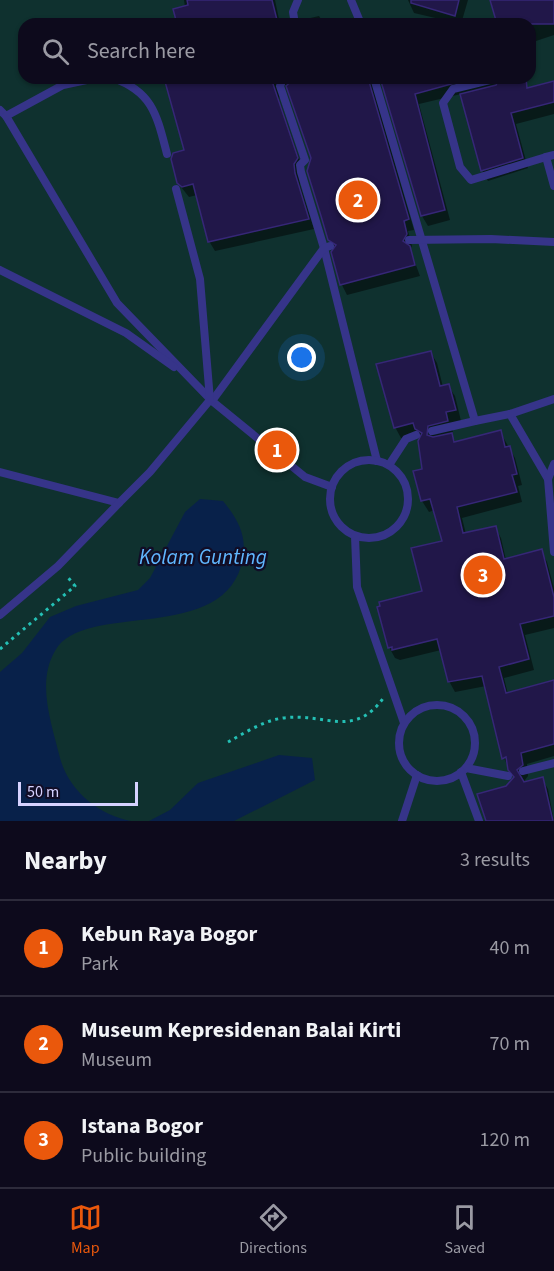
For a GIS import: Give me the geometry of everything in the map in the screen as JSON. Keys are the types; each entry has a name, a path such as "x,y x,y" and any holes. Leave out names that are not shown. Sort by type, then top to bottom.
{"lane":[{"path":"294,18 292,12 298,0"},
{"path":"351,0 358,18"},
{"path":"68,84 3,113 117,303 211,401 305,477 332,487"},
{"path":"125,84 143,93 152,108 167,154"},
{"path":"281,84 306,160 300,165 301,172 327,247 377,461"},
{"path":"375,84 387,140 421,239 475,421"},
{"path":"474,84 453,89 443,103 460,166 471,180 550,156 554,186"},
{"path":"176,189 200,279 211,401"},
{"path":"409,240 491,238 554,242"},
{"path":"0,615 58,566 150,472 211,401 327,247"},
{"path":"0,270 126,333 190,378"},
{"path":"432,431 510,414 554,399"},
{"path":"510,414 548,479 554,552"},
{"path":"389,465 406,439 416,435"},
{"path":"366,460 377,461 389,465 399,474 408,497 406,510 401,522 392,531 380,537 355,536 342,527 333,514 332,487 347,466 366,460"},
{"path":"548,479 554,464"},
{"path":"0,472 119,502"},
{"path":"355,536 357,587 390,689 404,723"},
{"path":"479,821 463,770 475,745 468,721 448,706 435,704 412,713 404,723 399,736 399,752 406,765 417,775 439,781 463,770 508,776"},
{"path":"523,771 554,764"},
{"path":"402,821 417,775"}],"path":[{"path":"0,649 75,586 58,566"},
{"path":"228,742 263,723 283,718 343,723 357,720 370,714 390,689"}],"green space":[{"path":"0,0 554,0 554,821 0,821"}],"water":[{"name":"Kolam Gunting","path":"200,499 223,501 240,527 244,542 243,558 232,585 211,603 184,613 94,627 71,636 55,651 49,663 47,704 64,770 70,781 87,800 108,813 131,821 0,821 0,672 22,653 50,617 76,606 138,590 150,578 185,512"},
{"path":"279,755 312,758 315,780 234,821 149,821 170,810 198,783"}],"building":[{"path":"187,0 272,0 276,18 175,18 173,9 188,5"},
{"path":"411,0 459,0 455,16 411,3"},
{"path":"490,0 554,0 554,24 536,24 536,18 495,18"},
{"path":"554,81 554,102 511,113 523,158 481,171 460,94 496,85 527,84 527,88"},
{"path":"166,84 273,84 298,158 294,164 295,173 309,219 208,242 193,184 182,187 177,183 171,159 173,153 184,150"},
{"path":"288,84 370,84 409,219 404,221 407,234 403,241 410,246 415,265 340,285 331,252 336,245 328,240 307,171 311,158 286,86"},
{"path":"382,84 451,84 415,94 445,210 421,216"},
{"path":"431,351 440,386 449,384 456,410 446,412 448,421 428,426 427,435 433,437 452,433 454,442 501,430 505,447 510,446 517,474 512,475 517,492 457,507 463,533 496,526 504,559 542,549 554,597 554,616 520,624 529,659 499,667 506,693 554,680 554,744 521,753 523,765 517,770 524,782 543,777 553,821 486,821 477,794 506,786 514,777 508,770 506,757 502,759 482,676 448,682 437,639 392,650 392,647 388,648 377,607 380,606 379,602 422,591 411,548 442,541 430,499 421,501 413,471 422,469 418,441 422,433 415,429 413,423 394,428 376,364"}],"place":[{"name":"Museum Kepresidenan Balai Kirti","path":"358,200"},
{"name":"Kebun Raya Bogor","path":"277,450"},
{"name":"Istana Bogor","path":"483,575"}]}
